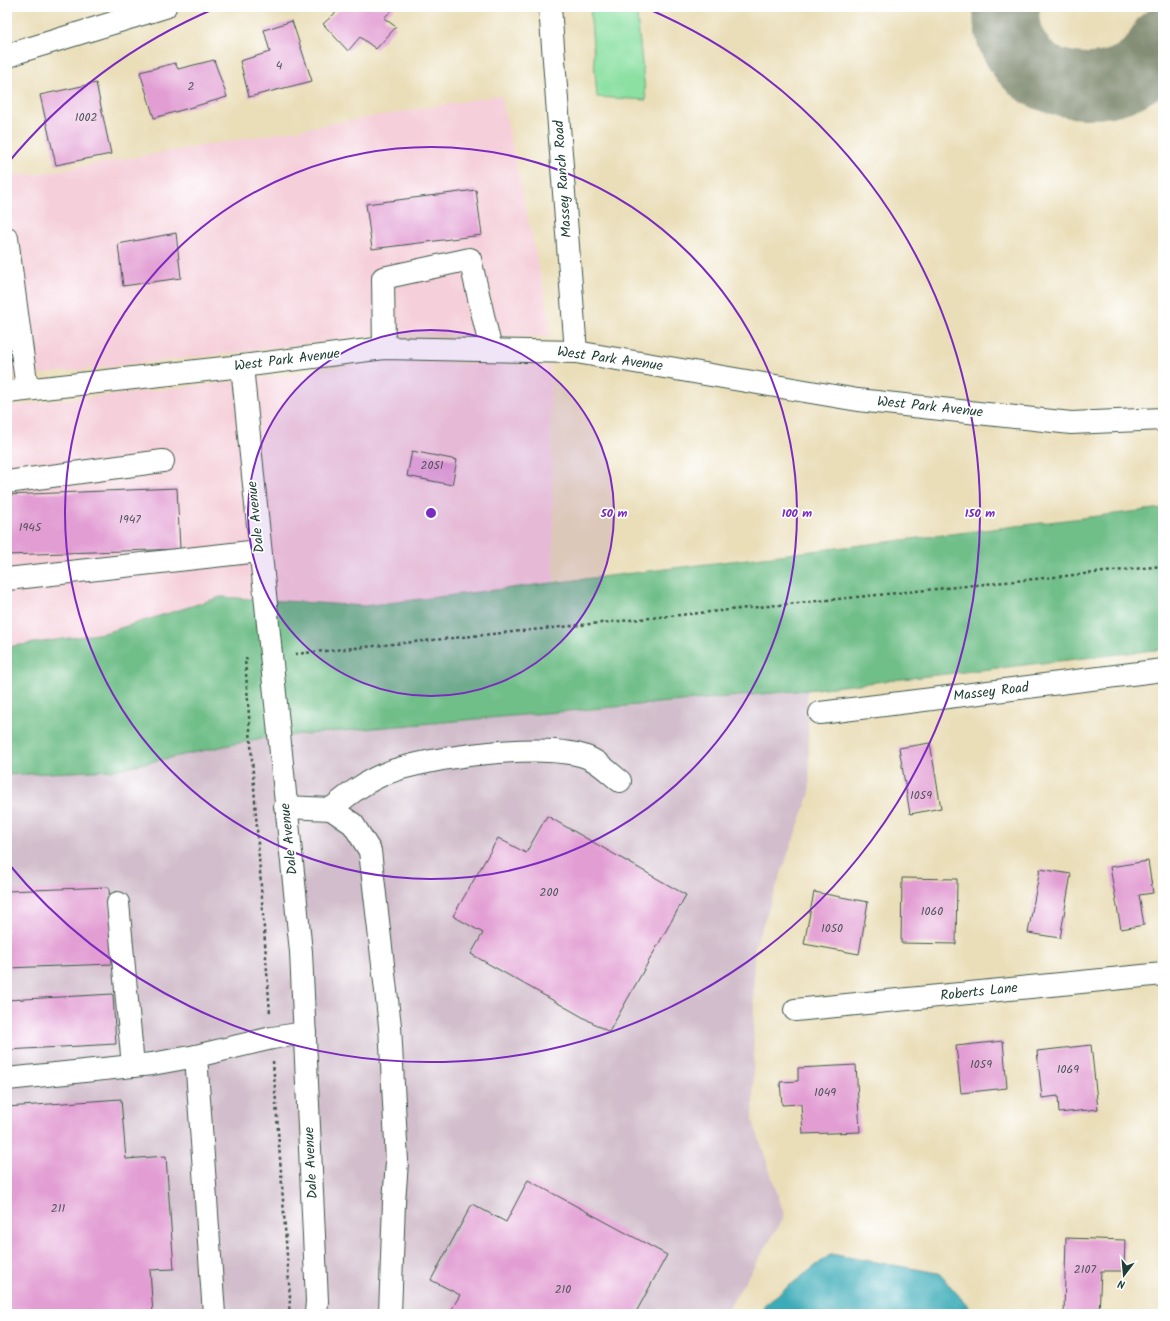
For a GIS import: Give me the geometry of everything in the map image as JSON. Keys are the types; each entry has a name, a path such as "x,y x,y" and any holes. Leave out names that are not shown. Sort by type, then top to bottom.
{"street":[{"path":"7,57 18,52 165,7"},
{"name":"Massey Ranch Road","path":"550,7 576,352"},
{"path":"7,238 17,391"},
{"path":"384,348 383,278 470,259 491,350"},
{"name":"West Park Avenue","path":"17,391 242,366 384,348 576,352 858,400 1071,423 1163,419"},
{"name":"Dale Avenue","path":"242,366 285,806 301,952 317,1301 316,1314"},
{"path":"7,482 162,461"},
{"path":"7,579 260,551"},
{"name":"Massey Road","path":"820,714 1163,670"},
{"path":"331,809 355,789 388,773 433,761 511,750 566,753 590,759 620,781"},
{"path":"285,806 331,809 353,824 370,851 390,1026 397,1162 390,1314"},
{"path":"118,903 133,1066"},
{"name":"Roberts Lane","path":"795,1010 1163,974"},
{"path":"7,1079 133,1066 196,1056 272,1038 305,1033"},
{"path":"196,1056 214,1314"}],"path":[{"path":"271,656 1163,566"},
{"path":"245,659 290,1297 289,1314"}],"shaded area":[{"path":"501,95 548,311 550,337 383,334 241,352 7,378 7,176 37,174"},
{"path":"384,362 550,366 554,583 364,606 221,597 104,633 7,647 7,406 230,382"},
{"path":"807,690 810,793 754,949 753,1121 785,1216 725,1314 7,1314 7,775 113,770 262,738"}],"green space":[{"path":"590,7 636,7 646,100 597,97"},
{"path":"1163,508 1163,649 807,690 262,738 113,770 7,775 7,647 104,633 221,597 364,606"}],"water":[{"path":"831,1254 939,1273 975,1314 761,1314 764,1305"}],"building":[{"path":"342,7 395,7 384,18 396,27 376,49 360,37 348,51 323,24"},
{"path":"292,21 312,81 249,97 240,61 270,52 264,30"},
{"path":"214,60 227,97 154,118 140,72 175,63 178,69"},
{"path":"96,83 111,154 56,165 40,95"},
{"path":"476,190 482,235 372,249 366,204"},
{"path":"176,233 181,278 123,286 118,244"},
{"path":"412,451 457,460 452,485 407,476"},
{"path":"177,488 180,549 7,555 7,495"},
{"path":"930,743 941,808 910,814 899,748"},
{"path":"547,816 686,895 609,1032 471,954 483,933 453,916 498,838 526,853"},
{"path":"1148,861 1153,893 1139,895 1144,925 1121,929 1110,867"},
{"path":"1040,869 1071,874 1060,938 1028,933"},
{"path":"902,878 957,879 956,944 901,943"},
{"path":"109,887 112,964 7,968 7,891"},
{"path":"814,892 868,902 859,954 804,944"},
{"path":"113,994 116,1044 7,1050 7,1000"},
{"path":"1003,1041 1007,1088 961,1093 956,1046"},
{"path":"1091,1045 1098,1109 1059,1113 1058,1096 1042,1098 1037,1051"},
{"path":"856,1065 860,1132 803,1134 801,1104 782,1105 780,1082 798,1081 798,1068"},
{"path":"121,1099 126,1159 166,1156 174,1269 150,1270 153,1314 7,1314 7,1107"},
{"path":"528,1180 667,1255 635,1314 449,1314 460,1295 431,1280 472,1204 506,1222"},
{"path":"1066,1238 1125,1240 1124,1271 1101,1271 1099,1314 1064,1314"}],"taxiway":[{"path":"1007,7 1007,27 1013,45 1019,54 1029,66 1040,75 1063,83 1093,86 1121,80 1134,74 1146,65 1155,54 1163,40"}]}
